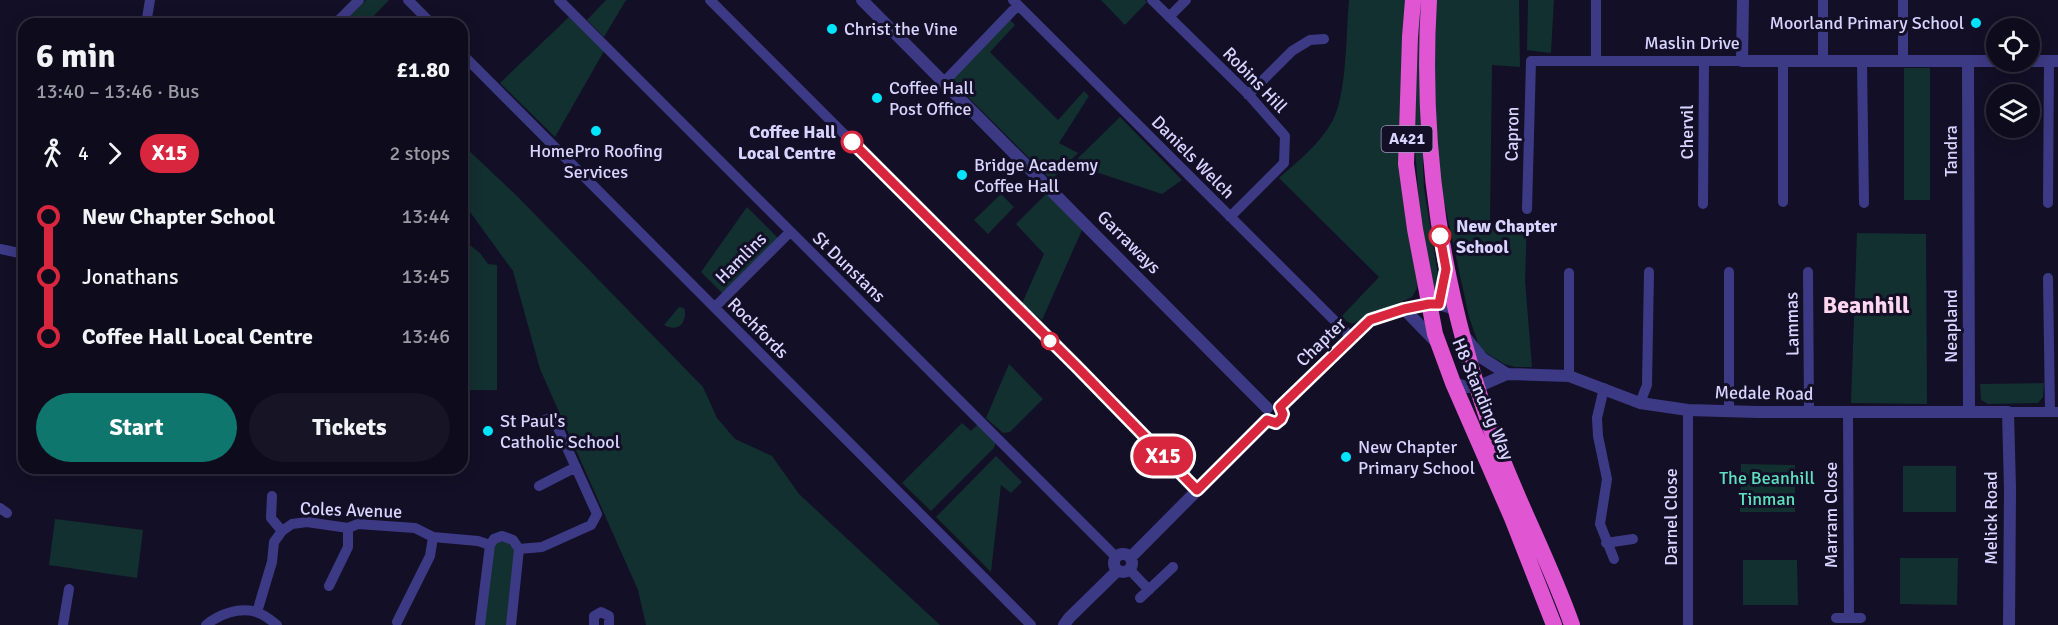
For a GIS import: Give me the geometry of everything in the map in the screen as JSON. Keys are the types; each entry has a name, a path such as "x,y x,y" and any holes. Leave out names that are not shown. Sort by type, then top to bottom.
{"highway":[{"name":"H8 Standing Way","path":"1413,0 1406,164 1415,229 1449,314 1471,353 1466,386 1468,416 1512,518 1561,619"},
{"name":"H8 Standing Way","path":"1429,0 1426,39 1429,139 1437,218 1446,269 1449,314 1435,338 1444,362 1466,386 1493,434 1561,619"}],"street":[{"path":"147,18 150,0"},
{"path":"341,18 358,0"},
{"path":"408,0 426,18"},
{"name":"St Dunstans","path":"559,0 1116,557"},
{"path":"710,0 1197,490"},
{"name":"Garraways","path":"862,0 1272,412"},
{"name":"Robins Hill","path":"1152,0 1248,95 1285,136 1284,163 1230,217"},
{"path":"1169,17 1185,0"},
{"path":"1596,0 1596,61"},
{"path":"1742,61 1743,0"},
{"path":"1823,0 1823,61"},
{"path":"1903,0 1903,61"},
{"path":"944,82 1016,3"},
{"name":"Daniels Welch","path":"1016,3 1351,337"},
{"path":"1248,95 1308,34 1324,39"},
{"name":"Rochfords","path":"468,60 1031,625"},
{"name":"Maslin Drive","path":"1531,61 1986,61"},
{"name":"Capron","path":"1527,208 1531,61"},
{"name":"Chervil","path":"1703,204 1704,61"},
{"name":"Tandra","path":"1968,61 1969,240"},
{"path":"2048,203 2053,61"},
{"path":"1783,62 1783,202"},
{"path":"1862,62 1864,203"},
{"name":"Hamlins","path":"715,307 790,232"},
{"name":"Neapland","path":"1969,240 1969,412"},
{"path":"0,249 18,253"},
{"path":"1640,403 1647,385 1648,272"},
{"path":"1729,272 1729,412"},
{"name":"Lammas","path":"1808,272 1809,412"},
{"path":"1569,273 1569,376"},
{"path":"2048,278 2054,412"},
{"path":"1404,309 1435,338"},
{"name":"Chapter","path":"1131,564 1197,490 1272,412 1370,320 1404,309 1449,314"},
{"path":"1471,353 1507,374"},
{"name":"Medale Road","path":"1466,386 1507,374 1569,376 1640,403 1688,410 2054,412"},
{"path":"1604,388 1597,418 1598,436 1607,479 1600,524 1614,559"},
{"name":"Darnel Close","path":"1688,410 1688,625"},
{"name":"Marram Close","path":"1848,412 1849,618"},
{"name":"Melick Road","path":"2008,412 2009,625"},
{"path":"511,625 519,549 542,547 591,525 595,521 597,511 552,417 542,421"},
{"path":"539,486 576,467"},
{"name":"Coles Avenue","path":"272,496 271,518 282,531"},
{"name":"Coles Avenue","path":"256,612 272,562 274,542 282,531 292,524 307,522 348,528 358,524 415,528 433,537 478,541 490,545 498,537 506,536 513,540 519,549"},
{"path":"328,586 348,547 348,528"},
{"path":"397,622 430,556 433,537"},
{"path":"1606,543 1633,538"},
{"path":"480,625 490,545"},
{"path":"1131,564 1122,573 1114,566 1116,557 1125,554 1149,590"},
{"path":"1140,598 1173,567"},
{"path":"1064,625 1117,571"},
{"path":"63,625 69,589"},
{"path":"206,625 234,611 256,612 277,625"},
{"path":"594,625 594,616 601,612 609,616 609,625"},
{"path":"1836,618 1861,618"}],"green space":[{"path":"366,0 389,0 372,18 348,18"},
{"path":"606,0 626,0 604,37 587,20"},
{"path":"1101,0 1145,0 1147,2 1125,25"},
{"path":"1349,0 1408,0 1418,276 1417,288 1412,297 1352,324 1340,318 1379,277 1279,178 1322,137 1338,108 1345,62"},
{"path":"1420,0 1425,0 1424,188 1440,288 1436,296 1420,217 1414,133"},
{"path":"1436,0 1519,0 1520,67 1492,65 1490,222 1527,224 1525,280 1532,367 1515,367 1504,364 1480,349 1469,317 1439,178 1434,114"},
{"path":"1528,0 1554,0 1551,53 1527,50"},
{"path":"569,17 604,51 555,137 500,83"},
{"path":"1010,20 1015,25 990,52 1058,120 1084,91 1089,96 1059,143 1078,153 1051,180 955,84 954,78"},
{"path":"1904,68 1930,68 1930,200 1904,200"},
{"path":"1120,117 1182,180 1162,194 1072,164"},
{"path":"468,150 517,196 703,387 717,418 735,439 772,456 799,494 940,625 646,625 638,590 540,369 513,271 468,209"},
{"path":"1048,192 1081,225 1082,230 1042,320 1023,304 1023,301 1044,254 1016,224"},
{"path":"1001,194 1014,207 988,234 974,220"},
{"path":"747,207 779,239 724,295 701,272"},
{"path":"1857,233 1926,234 1927,404 1851,403"},
{"path":"468,244 480,253 488,264 497,265 497,390 468,390"},
{"path":"679,307 684,308 685,311 684,320 680,326 673,328 664,325"},
{"path":"1009,364 1043,399 1010,432 1003,433 986,418"},
{"path":"2044,383 2043,397 2038,403 1988,404 1981,400 1980,384"},
{"path":"962,423 971,431 979,423 996,441 994,448 931,511 902,483"},
{"path":"996,456 1022,482 1011,493 1001,485 991,572 936,517"},
{"name":"The Beanhill Tinman","path":"1741,464 1795,465 1795,512 1740,512"},
{"path":"1903,466 1956,466 1956,512 1903,512"},
{"path":"55,519 143,530 137,578 49,565"},
{"path":"507,540 515,550 507,625 484,625 492,550 496,543"},
{"path":"1900,558 1958,558 1957,605 1900,604"},
{"path":"1743,560 1797,560 1798,605 1743,605"}],"bus line":[{"name":"X15","path":"852,142 1197,490 1267,420 1273,423 1279,422 1283,414 1280,407 1370,320 1404,309 1439,304 1446,269 1440,236"}],"place":[{"name":"Moorland Primary School","path":"1976,23"},
{"name":"Christ the Vine","path":"832,29"},
{"name":"Coffee Hall Post Office","path":"877,98"},
{"name":"HomePro Roofing Services","path":"596,131"},
{"name":"Coffee Hall Local Centre","path":"852,142"},
{"name":"Bridge Academy Coffee Hall","path":"962,175"},
{"name":"New Chapter School","path":"1440,236"},
{"name":"St Paul's Catholic School","path":"488,431"},
{"name":"New Chapter Primary School","path":"1346,457"}],"district":[{"name":"Beanhill","path":"1866,305"}]}
